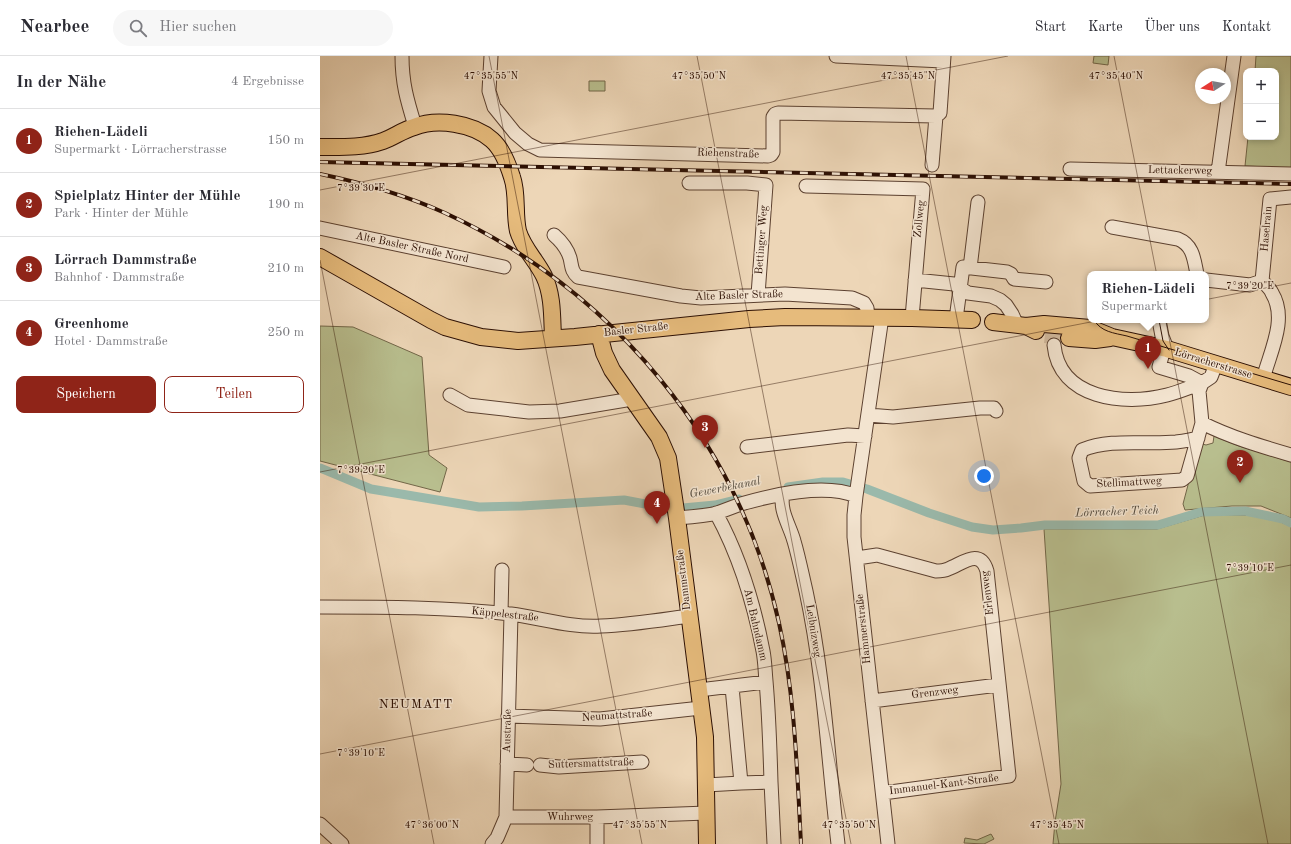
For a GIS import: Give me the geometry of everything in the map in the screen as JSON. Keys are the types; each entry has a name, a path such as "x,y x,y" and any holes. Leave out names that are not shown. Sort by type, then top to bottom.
{"main road":[{"path":"320,146 356,146 383,141 415,126 432,123 449,123 473,128 492,140 505,158 514,186 516,222 520,238 543,274 548,286 551,298 553,338"},
{"name":"Basler Straße","path":"320,257 392,299 445,327 481,337 502,340 518,341 785,317 964,319"},
{"path":"993,322 1021,326 1046,334"},
{"name":"Lörracherstrasse","path":"1046,334 1090,328 1112,337 1166,349 1291,387"},
{"name":"Dammstraße","path":"599,334 604,353 612,370 659,437 666,450 669,464 701,708 702,751 706,785 707,844"},
{"name":"Lörracherstrasse","path":"1069,338 1095,340 1112,337"}],"street":[{"path":"402,56 404,90 415,126"},
{"name":"Riehenstraße","path":"491,56 489,91 494,107 515,133 528,144 540,150 770,156 773,152 773,116 778,113 936,116"},
{"path":"836,56 944,59 940,112 936,116 932,165"},
{"path":"1218,172 1234,56"},
{"name":"Lettackerweg","path":"1070,169 1291,174"},
{"name":"Bettinger Weg","path":"689,183 747,183 766,185 758,295"},
{"name":"Zollweg","path":"806,186 923,189 912,318"},
{"name":"Haselrain","path":"1262,281 1270,199 1291,197"},
{"path":"970,268 978,202"},
{"path":"1112,227 1178,238 1188,244 1196,271"},
{"name":"Alte Basler Straße Nord","path":"320,228 504,267"},
{"name":"Alte Basler Straße","path":"554,235 563,244 569,257 573,273 578,277 681,296 704,298 785,294 852,298 864,303 875,317"},
{"path":"964,319 960,289 963,267 1007,272 1011,274 1014,279 1046,282"},
{"path":"915,280 954,284 968,293 991,296 1000,300 1006,305 1021,326"},
{"path":"1209,280 1250,285 1262,281 1272,293 1276,301 1278,319 1277,332 1263,378"},
{"name":"Hammerstraße","path":"875,317 868,415 854,515 854,536 888,844"},
{"path":"1097,323 1101,329 1112,337"},
{"path":"1160,323 1166,349 1159,367 1188,376 1202,383"},
{"path":"1046,334 1060,369 1082,389 1095,395 1125,400 1167,395 1202,383 1211,377 1216,364"},
{"name":"Stellimattweg","path":"1198,438 1176,442 1110,443 1091,446 1082,450 1079,458 1084,481 1090,486 1182,480 1187,476 1198,438 1202,423 1199,391 1202,383"},
{"path":"450,394 468,405 530,412 560,411 632,399"},
{"path":"868,415 893,417 980,408 994,408 996,411"},
{"path":"1202,423 1237,438 1291,455"},
{"path":"747,447 848,435 865,436"},
{"path":"677,518 716,513 740,504 806,491 847,493 857,490"},
{"name":"Leibnizweg","path":"783,495 783,508 794,539 810,612 824,699 838,844"},
{"name":"Am Bahndamm","path":"716,513 728,537 741,571 752,605 763,652 769,714 774,844"},
{"name":"Erlenweg","path":"857,558 877,554 936,571 948,570 967,560 979,559 983,562 987,571 998,685"},
{"name":"Austraße","path":"492,844 497,838 506,817 508,716 506,614 502,570"},
{"name":"Käppelestraße","path":"320,607 408,607 506,614 586,626 601,626 689,616"},
{"path":"699,690 766,682"},
{"name":"Grenzweg","path":"872,701 998,685"},
{"name":"Immanuel-Kant-Straße","path":"883,792 1008,777 998,685"},
{"path":"732,687 741,783"},
{"name":"Neumattstraße","path":"508,716 600,719 701,708"},
{"name":"Suttersmattstraße","path":"507,764 559,767 642,762"},
{"path":"706,785 771,782"},
{"name":"Wuhrweg","path":"506,817 597,817 706,813"},
{"path":"597,817 597,844"},
{"path":"320,824 342,844"}],"green space":[{"path":"1094,56 1109,56 1108,65 1093,63"},
{"path":"1256,56 1291,56 1291,168 1245,166 1248,140 1279,140 1279,68 1255,68"},
{"path":"589,81 605,81 605,91 589,91"},
{"path":"320,326 353,327 422,357 429,455 447,468 440,492 320,461"},
{"path":"1214,436 1239,446 1291,462 1291,518 1261,506 1232,506 1185,510 1183,504 1199,443 1206,445 1213,443"},
{"path":"1208,514 1264,516 1291,526 1291,844 1053,844 1061,784 1044,529 1157,529"},
{"path":"991,834 994,839 984,844 964,843 965,838 977,840"}],"waterway":[{"name":"Gewerbekanal","path":"320,468 371,489 479,507 624,500 661,507 683,508 715,505 739,499"},
{"name":"Gewerbekanal","path":"788,487 823,482 843,482 867,489 929,513 972,527 993,530 1045,525 1158,525 1201,512 1245,511 1283,519 1291,523"}],"tunnel":[{"path":"1045,335 1069,338"},
{"path":"1054,336 1054,345"}],"tram line":[{"path":"1096,323 1104,330 1113,333 1291,385"},
{"path":"1160,323 1163,341 1169,350"}],"railway":[{"path":"320,162 1291,184"},
{"path":"320,174 352,181 415,201 445,213 506,245 562,284 614,329 660,379 700,434 734,493 760,557 779,623 789,678 792,705 801,844"}],"place":[{"name":"Riehen-Lädeli","path":"1148,369"},
{"name":"Lörrach Dammstraße","path":"705,448"},
{"name":"Spielplatz Hinter der Mühle","path":"1240,483"},
{"name":"Greenhome","path":"657,524"}],"district":[{"name":"NEUMATT","path":"416,704"}],"water label":[{"name":"Lörracher Teich","path":"1117,512"}]}
